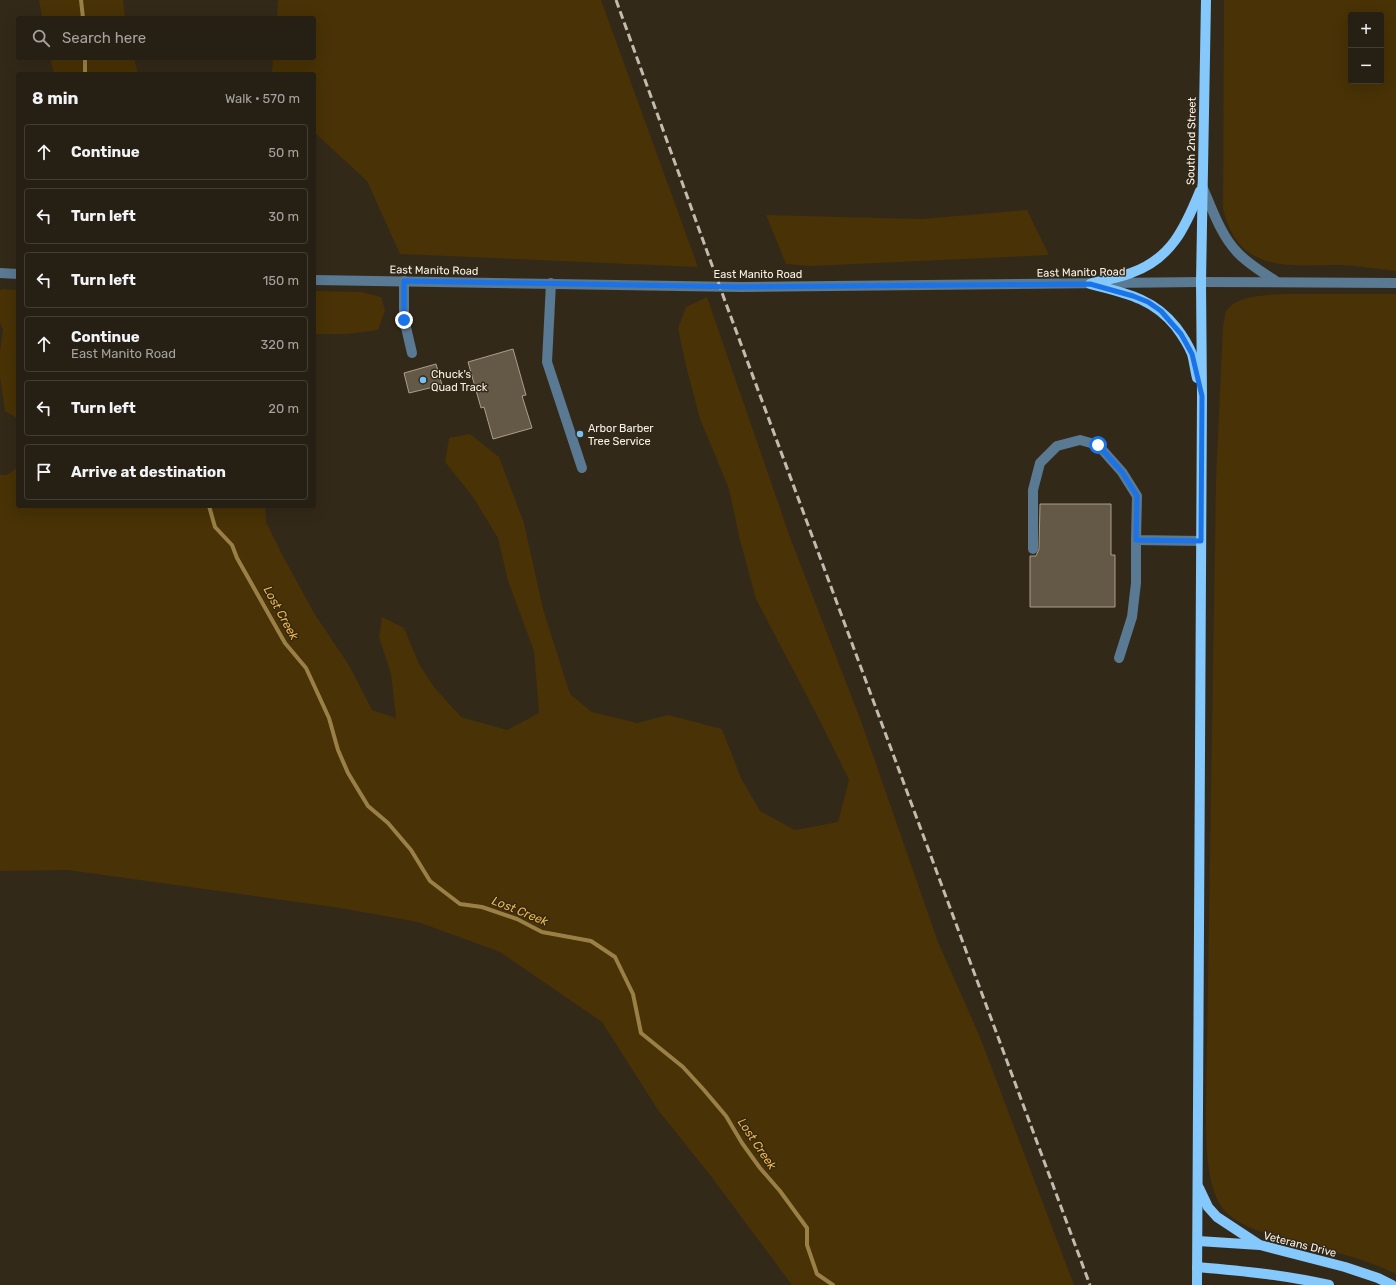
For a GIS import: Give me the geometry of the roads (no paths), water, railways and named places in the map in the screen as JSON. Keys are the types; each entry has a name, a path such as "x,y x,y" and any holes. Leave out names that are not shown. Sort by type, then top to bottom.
{"main road":[{"name":"South 2nd Street","path":"1202,396 1201,282 1206,0"},
{"path":"1090,284 1131,273 1147,266 1162,255 1174,243 1188,221 1202,186"},
{"path":"1090,284 1133,296 1148,302 1166,316 1181,334 1192,354 1202,396 1197,1285"},
{"path":"1198,1187 1208,1207 1217,1217 1260,1245"},
{"name":"Veterans Drive","path":"1198,1241 1260,1245 1345,1267 1378,1278 1392,1285"},
{"path":"1197,1267 1294,1277 1329,1285"}],"street":[{"path":"1202,186 1222,230 1230,243 1246,259 1277,282"},
{"path":"0,273 16,274"},
{"name":"East Manito Road","path":"316,280 741,287 1201,282 1396,283"},
{"path":"404,281 404,320 412,353"},
{"path":"551,283 547,362 582,468"},
{"path":"1033,550 1033,490 1040,463 1057,446 1080,440 1098,445 1122,472 1137,496 1136,583 1132,617 1119,658"},
{"path":"1136,540 1201,541"}],"waterway":[{"name":"Lost Creek","path":"81,0 83,16"},
{"name":"Lost Creek","path":"85,60 85,72"},
{"name":"Lost Creek","path":"210,508 215,527 232,545 237,558 285,643 306,668 329,718 338,750 348,773 368,806 388,823 411,850 430,881 460,904 482,907 517,919 542,932 591,941 615,957 633,994 641,1033 683,1067 726,1116 742,1143 760,1168 780,1191 807,1228 807,1245 817,1274 833,1285"}],"railway":[{"path":"616,0 725,301 1090,1285"}],"place":[{"name":"Chuck's Quad Track","path":"423,380"},
{"name":"Arbor Barber Tree Service","path":"580,434"}]}
